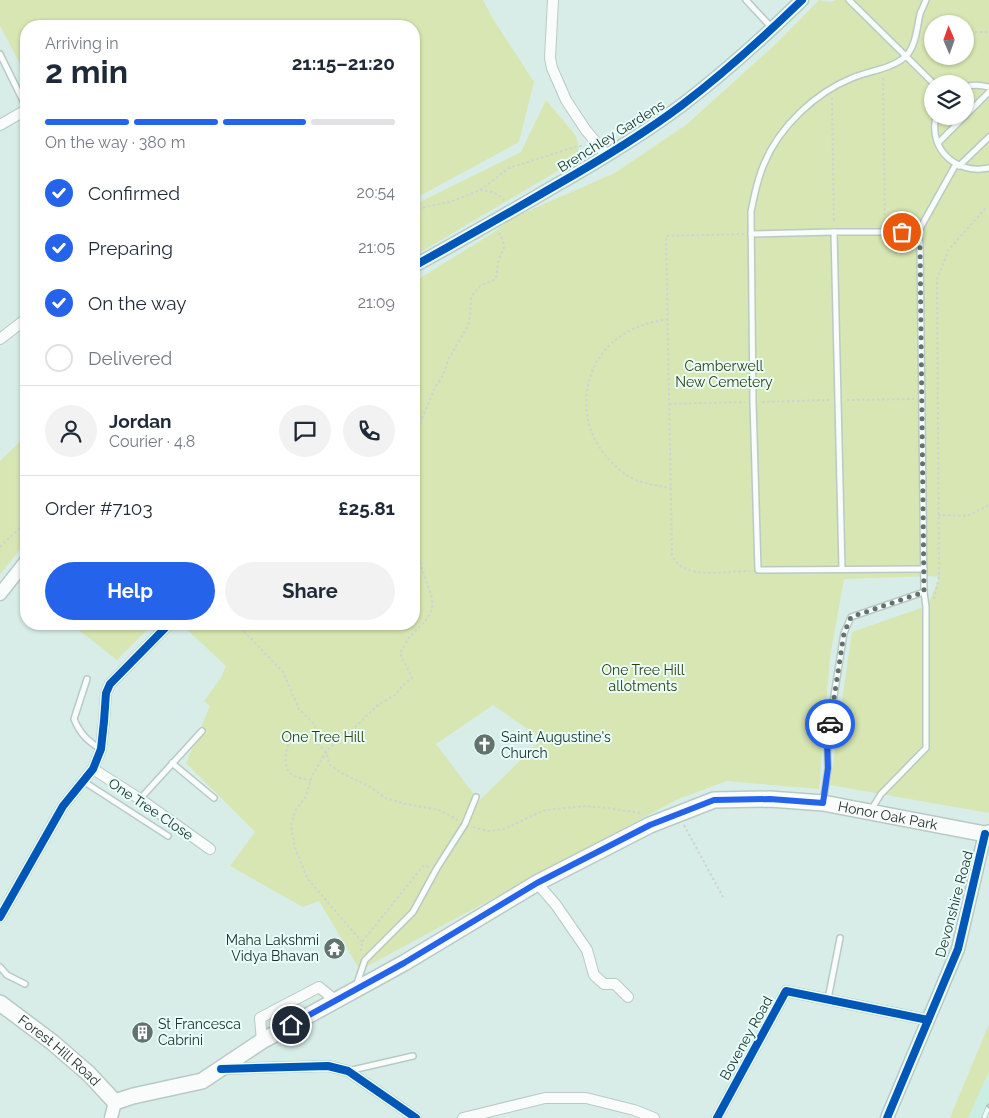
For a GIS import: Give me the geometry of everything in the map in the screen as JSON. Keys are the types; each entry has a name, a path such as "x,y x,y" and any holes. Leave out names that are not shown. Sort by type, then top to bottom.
{"main road":[{"name":"Honor Oak Park","path":"115,1102 133,1096 202,1081 262,1041 412,958 537,883 650,825 714,800 770,799 823,803 988,834"},
{"name":"Forest Hill Road","path":"0,1003 52,1042 89,1074 115,1102"}],"street":[{"path":"553,0 550,58 552,68 566,100 606,156"},
{"name":"Brenchley Gardens","path":"420,263 606,156 681,106 772,29 802,0"},
{"path":"0,125 20,112"},
{"path":"0,339 20,324"},
{"path":"0,594 20,569"},
{"path":"0,917 63,806 93,769 101,749 106,694 110,684 163,630"},
{"name":"One Tree Close","path":"93,769 140,798 210,849"},
{"name":"Devonshire Road","path":"887,1118 958,949 988,834"},
{"path":"537,883 556,905 587,950 594,975 604,984 615,984 628,997"},
{"path":"262,1041 260,1018 319,987 336,1001"},
{"name":"Boveney Road","path":"717,1118 786,991 928,1020"},
{"path":"221,1069 328,1066 348,1070 416,1118"},
{"path":"463,1118 545,1098 586,1098 634,1110 654,1118"},
{"path":"111,1118 115,1102"}],"lane":[{"path":"746,0 772,29"},
{"path":"849,0 925,75"},
{"path":"924,569 758,570 753,402 751,212 756,185 764,163 791,121 808,105 832,88 851,78 895,64 906,56 912,45 926,0"},
{"path":"0,54 20,96"},
{"path":"974,85 989,87"},
{"path":"974,106 989,92"},
{"path":"935,125 938,143 948,158 957,165 970,169 981,170 989,168"},
{"path":"938,143 955,125"},
{"path":"869,812 882,794 926,748 926,607 924,592 920,244 918,232 957,165 988,134"},
{"path":"834,232 842,569"},
{"path":"751,234 918,232"},
{"path":"823,803 828,768 827,740 844,633 851,617 924,592"},
{"path":"87,679 74,719 83,736 101,749"},
{"path":"140,798 202,731"},
{"path":"172,764 214,798"},
{"path":"83,781 168,836"},
{"path":"354,991 365,960 413,912 437,868 465,824 476,797"},
{"path":"828,999 840,938"},
{"path":"0,968 7,975 25,984"},
{"path":"348,1070 413,1056"}],"path":[{"path":"974,32 989,32"},
{"path":"882,68 886,232"},
{"path":"832,88 834,232"},
{"path":"420,208 450,202 480,190 509,168 578,146 598,145"},
{"path":"480,190 491,191 500,196 511,211"},
{"path":"926,607 934,598 939,577 937,279 949,249 986,208"},
{"path":"420,423 449,358 468,326 473,294 481,285 494,280 496,276 499,259 504,248 501,236 493,222"},
{"path":"751,234 666,236 672,555 683,568 693,571 758,570"},
{"path":"668,319 636,327 620,336 608,347 597,362 591,376 586,407 593,437 601,451 613,464 625,474 640,482 671,488"},
{"path":"669,404 922,399"},
{"path":"938,515 967,516 989,505"},
{"path":"0,547 20,528"},
{"path":"420,562 433,604 429,617 420,626"},
{"path":"243,630 283,672 299,709 315,725 316,739"},
{"path":"417,630 408,639 400,653 412,678 395,695 379,704 326,752 312,776 306,796 295,811 291,826 295,848 307,878 362,942 423,866 437,868"},
{"path":"311,780 299,778 289,773 286,764 286,753 289,741 292,739 309,740 317,743 326,752 330,765 372,788 384,798 439,810 462,822"},
{"path":"468,825 488,831 504,829 545,810 585,806 640,813"},
{"path":"678,814 723,897"}],"shaded area":[{"path":"989,1071 989,1118 968,1118"}],"green space":[{"path":"0,0 483,0 493,19 534,82 519,142 420,196 420,20 20,20 20,64 0,26"},
{"path":"819,0 829,2 836,0 989,0 989,813 830,785 852,632 927,606 940,577 844,579 830,657 819,789 727,781 678,799 360,970 319,901 303,907 230,866 255,832 186,763 210,706 204,701 221,678 226,666 187,630 420,630 420,278 493,233 512,218 615,173 686,125 777,43","holes":["493,705 542,739 479,801 436,744"]},
{"path":"546,100 576,136 581,157 420,252 420,202 521,152"},
{"path":"20,442 20,549 0,574 0,461"},
{"path":"79,630 147,630 117,660"},
{"path":"989,1024 989,1071 968,1118 950,1118"}],"railway":[{"path":"984,1118 989,1106"}],"cycle path":[{"path":"420,263 586,168 651,127 682,105 728,67 802,0"},
{"path":"0,917 63,806 93,769 101,749 106,693 110,684 163,630"},
{"path":"887,1118 958,949 985,834"},
{"path":"717,1118 786,991 928,1020"},
{"path":"221,1069 328,1066 348,1071 416,1118"}],"way so far":[{"path":"830,724 844,633 851,617 924,592 920,244 918,232 902,232"}],"place":[{"name":"Saint Augustine's Church","path":"485,745"},
{"name":"Maha Lakshmi Vidya Bhavan","path":"335,948"},
{"name":"St Francesca Cabrini","path":"142,1032"}],"route":[{"path":"291,1025 404,963 537,883 650,825 714,800 770,799 823,803 828,768 827,740 830,724"}],"park label":[{"name":"Camberwell New Cemetery","path":"724,374"},
{"name":"One Tree Hill allotments","path":"643,678"},
{"name":"One Tree Hill","path":"323,737"}]}
